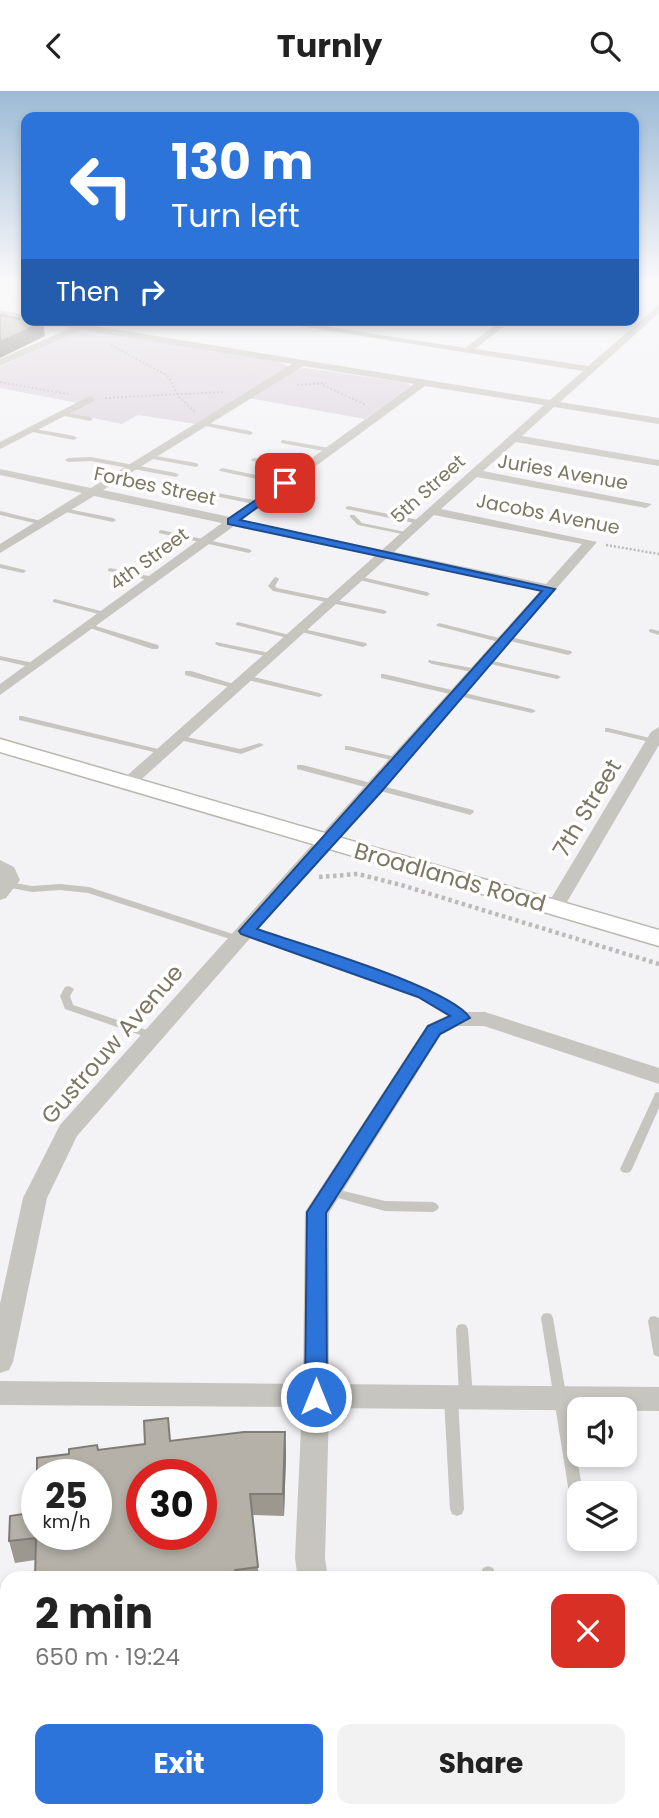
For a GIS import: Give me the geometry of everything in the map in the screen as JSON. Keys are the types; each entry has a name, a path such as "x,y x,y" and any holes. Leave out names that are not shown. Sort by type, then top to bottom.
{"main road":[{"name":"Broadlands Road","path":"0,745 659,938"}],"street":[{"path":"0,549 300,364"},
{"path":"305,364 659,421"},
{"path":"551,364 587,369"},
{"name":"5th Street","path":"128,783 593,364"},
{"name":"4th Street","path":"0,691 422,383"},
{"path":"0,446 90,399"},
{"path":"513,438 659,463"},
{"name":"Forbes Street","path":"0,473 549,589"},
{"name":"Juries Avenue","path":"474,473 646,504"},
{"name":"Jacobs Avenue","path":"430,511 591,542"},
{"name":"Gustrouw Avenue","path":"0,1362 9,1273 35,1198 55,1152 83,1111 376,789 591,542"},
{"name":"7th Street","path":"555,907 656,737"},
{"path":"0,866 10,874 5,890"},
{"path":"312,1571 310,1557 316,1397 317,1212 434,1030 462,1018 485,1019 659,1076"},
{"path":"0,1393 659,1399"}],"lane":[{"path":"62,414 90,419"},
{"path":"203,424 250,433"},
{"path":"28,431 55,438"},
{"path":"28,431 74,438"},
{"path":"283,442 329,450"},
{"path":"150,457 196,465"},
{"path":"68,460 91,459 176,475"},
{"path":"254,460 303,469"},
{"path":"222,470 285,483"},
{"path":"192,490 258,502"},
{"path":"348,508 419,522"},
{"path":"63,510 113,520"},
{"path":"0,513 43,523"},
{"path":"352,516 360,524 407,533"},
{"path":"160,532 249,551"},
{"path":"0,566 23,571"},
{"path":"110,570 153,579"},
{"path":"357,578 427,594"},
{"path":"276,579 271,586 275,590 384,612"},
{"path":"55,601 106,614"},
{"path":"238,624 363,645"},
{"path":"439,625 568,653"},
{"path":"89,627 155,647"},
{"path":"219,644 270,655"},
{"path":"0,658 35,666"},
{"path":"432,662 557,677"},
{"path":"188,673 318,695"},
{"path":"384,675 532,711"},
{"path":"22,718 162,752"},
{"path":"608,730 656,737"},
{"path":"178,737 241,751 260,745"},
{"path":"348,748 400,760"},
{"path":"300,767 470,812"},
{"path":"5,890 60,887 89,890 243,935 423,993 452,1008 462,1018"},
{"path":"69,989 65,996 69,1007 152,1035"},
{"path":"626,1169 659,1096"},
{"path":"331,1192 385,1206 433,1207"},
{"path":"547,1318 574,1481"},
{"path":"654,1321 659,1351"},
{"path":"457,1509 462,1329"}],"path":[{"path":"143,364 168,376 179,397 193,408 203,424"},
{"path":"0,382 90,399"},
{"path":"319,383 381,412"},
{"name":"Jacobs Avenue","path":"591,542 659,554"},
{"path":"291,882 336,874 358,874 659,964"}],"shaded area":[{"path":"7,364 284,364 289,367 196,424 138,415 122,424 69,413 83,404 0,388 0,367"},
{"path":"306,368 407,383 411,386 365,419 249,398 297,369"}],"building":[{"path":"168,1418 170,1441 244,1432 285,1432 283,1494 250,1494 258,1567 235,1571 35,1571 36,1550 112,1550 112,1459 37,1459 69,1454 69,1449 97,1445 98,1450 145,1444 144,1421"},
{"path":"21,1514 21,1540 9,1541 10,1516"}],"route":[{"path":"285,483 232,521 549,589 376,789 246,931 423,993 452,1008 462,1018 440,1025 434,1030 317,1212 316,1397"}]}
